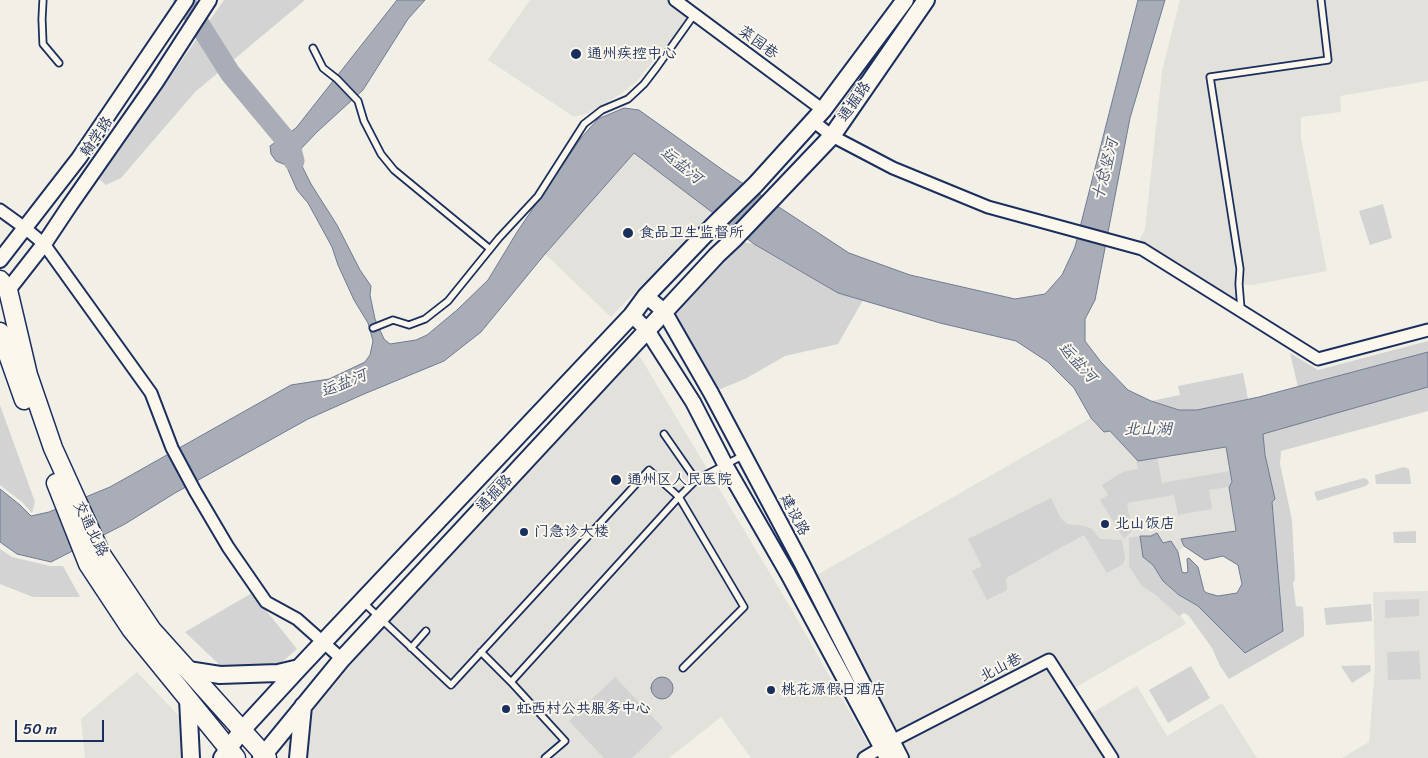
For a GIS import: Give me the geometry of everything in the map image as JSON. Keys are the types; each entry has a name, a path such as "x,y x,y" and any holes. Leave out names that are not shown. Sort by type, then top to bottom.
{"main road":[{"name":"通掘路","path":"229,755 242,730 322,643 632,315 646,296 755,185 818,116 905,0"},
{"name":"通掘路","path":"264,756 342,659 664,311 832,136 926,0"},
{"name":"交通北路","path":"3,289 28,375 67,495"},
{"name":"交通北路","path":"0,332 42,448 67,495 94,559 131,629 188,699 229,755"},
{"name":"交通北路","path":"94,559 152,630 264,756"},
{"path":"188,670 220,675 278,673 299,668"},
{"path":"188,699 191,758"},
{"path":"298,758 303,706"}],"street":[{"name":"菜园巷","path":"675,0 818,116 832,136 893,168 988,207 1142,249 1318,359 1428,330"},
{"name":"翰学路","path":"0,260 79,158 184,3"},
{"name":"翰学路","path":"3,289 44,244 156,82 207,4"},
{"path":"0,210 44,244 151,393 172,448 195,491 228,547 266,602 297,619 342,659"},
{"name":"建设路","path":"646,296 664,311 744,454 810,579 887,749"},
{"name":"建设路","path":"632,315 647,330 693,402 728,468 887,749 901,758"},
{"name":"北山巷","path":"864,758 887,749 1049,660 1112,758"}],"lane":[{"path":"43,0 43,44 59,63"},
{"path":"1241,312 1240,268 1210,77 1328,60 1321,0"},
{"path":"373,328 393,320 409,325 425,320 448,301 490,249 538,196 584,124 602,110 628,99 644,84 694,15"},
{"path":"313,48 323,68 337,79 358,101 364,121 381,154 394,170 490,249"},
{"path":"664,434 696,480"},
{"path":"511,682 696,480 744,454"},
{"path":"362,602 451,685 649,470 680,497 744,607 683,668"},
{"path":"411,648 426,631"},
{"path":"481,652 565,741 545,758"}],"shaded area":[{"path":"224,0 305,0 195,92 121,178 106,185 99,179"},
{"name":"通州疾控中心","path":"530,0 675,0 691,12 636,82 596,109 574,117 488,60"},
{"path":"1180,0 1428,0 1428,81 1340,96 1341,112 1301,117 1301,138 1327,271 1252,285 1239,285 1241,312 1136,247 1145,229 1162,71"},
{"name":"食品卫生监督所","path":"634,153 712,212 611,317 545,254"},
{"path":"1383,204 1392,238 1370,245 1359,211"},
{"path":"733,240 754,244 838,293 863,300 838,344 785,356 745,379 711,393 664,311"},
{"path":"1428,341 1428,352 1298,387 1290,353 1318,370"},
{"name":"通州区人民医院","path":"636,350 792,610 876,758 751,758 721,717 669,758 295,758 285,745 375,635"},
{"path":"1243,373 1248,399 1197,410 1179,410 1151,401 1180,395 1178,386"},
{"path":"1428,387 1428,411 1281,451 1280,464 1292,520 1295,579 1293,583 1296,606 1303,607 1304,636 1229,679 1220,666 1212,648 1189,616 1184,613 1179,616 1156,595 1142,586 1129,566 1129,538 1140,536 1143,557 1153,565 1163,581 1179,595 1198,606 1245,653 1265,455 1263,434"},
{"path":"0,405 35,502 32,513 22,502 0,485"},
{"path":"1091,418 1104,432 1110,431 1138,461 1226,447 1232,482 1229,488 1236,532 1182,539 1184,546 1178,552 1171,541 1163,543 1151,536 1140,537 1143,557 1186,624 1069,691 1085,717 1137,686 1167,736 1222,703 1257,758 901,758 810,579"},
{"path":"1157,457 1162,483 1230,471 1232,482 1227,487 1209,490 1212,509 1178,515 1174,495 1127,503 1132,531 1124,539 1100,500 1108,495 1102,485 1123,472 1138,469 1136,461"},
{"path":"1404,467 1409,469 1411,484 1376,484 1375,475"},
{"path":"1364,478 1369,483 1366,486 1317,501 1314,492"},
{"path":"1051,498 1061,519 1067,524 1092,529 1100,539 1122,540 1125,558 1123,564 1107,573 1084,535 1006,578 1007,590 987,600 972,571 982,566 968,539"},
{"path":"1416,531 1416,543 1394,543 1393,532"},
{"path":"0,549 12,557 50,566 63,566 80,597 33,597 0,584"},
{"path":"1428,591 1428,758 1342,758 1369,742 1375,668 1373,592"},
{"path":"252,593 297,649 267,675 227,672 185,632"},
{"path":"1419,599 1419,616 1385,618 1385,600"},
{"path":"1371,604 1372,621 1326,625 1324,608"},
{"path":"1419,651 1421,679 1388,680 1387,652"},
{"path":"1370,665 1371,671 1352,683 1341,666"},
{"path":"1191,666 1210,698 1168,723 1149,690"},
{"path":"137,672 179,716 185,758 85,758 81,719"},
{"path":"615,677 663,728 632,758 604,758 569,721"}],"water":[{"path":"397,0 425,0 408,19 363,90 296,154 311,184 337,225 360,270 371,286 370,295 375,319 384,339 390,344 416,340 427,335 457,310 488,280 517,232 581,138 598,119 624,108 639,110 727,173 849,253 910,275 1015,299 1045,294 1062,275 1075,247 1138,0 1165,0 1130,118 1095,300 1085,319 1085,341 1101,362 1128,390 1151,401 1179,410 1197,410 1259,397 1428,352 1428,387 1263,434 1265,455 1275,499 1272,502 1283,631 1245,653 1198,606 1179,595 1163,581 1153,565 1143,557 1140,536 1151,536 1157,533 1163,543 1171,541 1178,552 1182,572 1188,572 1187,559 1189,558 1198,567 1204,591 1207,593 1218,596 1237,593 1242,584 1238,565 1223,556 1205,560 1184,546 1181,539 1236,531 1229,487 1232,482 1226,447 1138,461 1110,431 1104,432 1091,418 1074,388 1048,362 1016,341 940,323 838,293 754,244 634,153 545,254 481,332 444,361 308,419 175,493 125,524 51,562 17,554 0,542 0,489 31,516 49,512 110,487 291,385 329,379 365,362 370,355 373,341 368,323 354,300 332,247 308,203 297,190 286,165 276,161 271,154 270,146 296,128"},
{"path":"658,677 666,677 673,684 673,692 666,699 658,699 651,692 651,684"}],"waterway":[{"path":"184,0 230,73 290,145 294,161"}],"place":[{"name":"通州疾控中心","path":"576,54"},
{"name":"食品卫生监督所","path":"628,233"},
{"name":"通州区人民医院","path":"616,480"},
{"name":"北山饭店","path":"1105,524"},
{"name":"门急诊大楼","path":"524,532"},
{"name":"桃花源假日酒店","path":"771,690"},
{"name":"虹西村公共服务中心","path":"506,709"}],"water label":[{"name":"运盐河","path":"681,166"},
{"name":"十总竖河","path":"1106,170"},
{"name":"运盐河","path":"1077,363"},
{"name":"运盐河","path":"344,384"},
{"name":"北山湖","path":"1148,430"}]}
